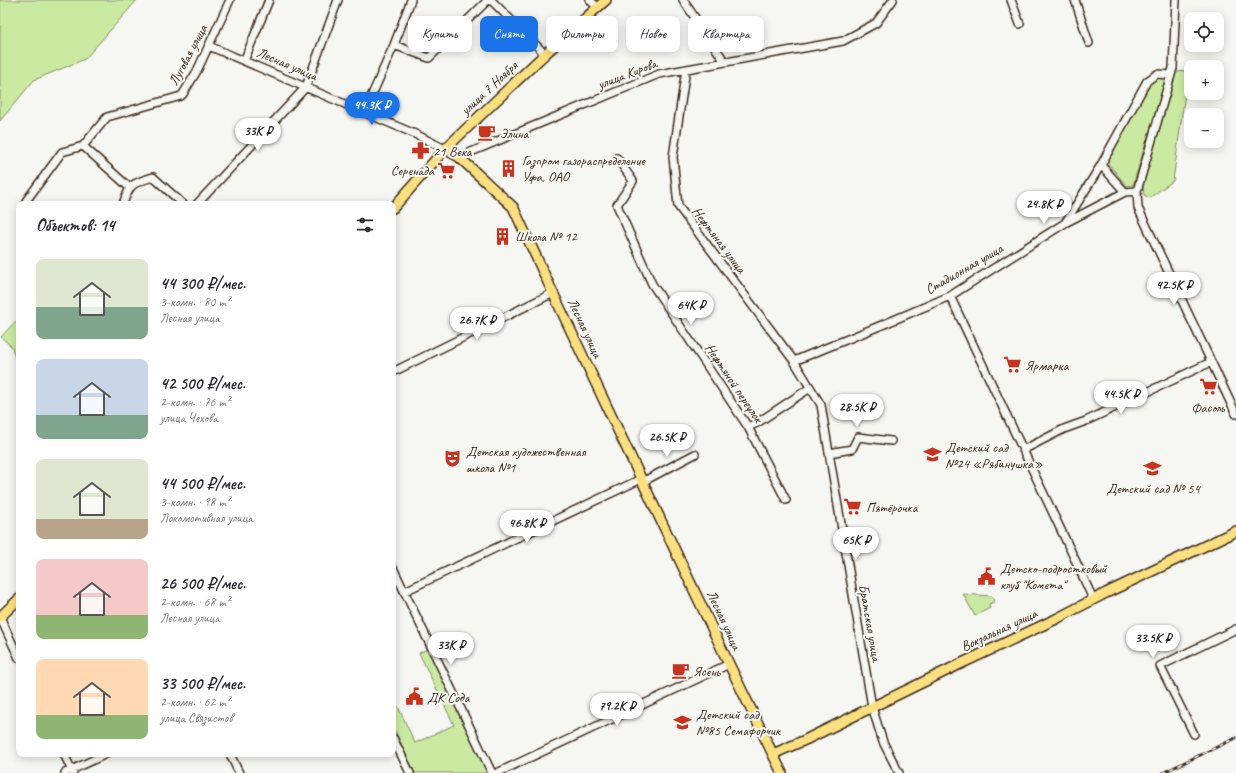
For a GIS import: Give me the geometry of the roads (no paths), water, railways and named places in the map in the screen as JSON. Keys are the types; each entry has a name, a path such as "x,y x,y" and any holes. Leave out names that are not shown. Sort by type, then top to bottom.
{"main road":[{"name":"улица 7 Ноября","path":"396,205 445,149 606,0"},
{"name":"Лесная улица","path":"445,149 459,157 514,207 641,479 782,773"},
{"name":"Вокзальная улица","path":"773,754 1056,619 1180,556 1236,531"},
{"path":"0,617 16,601"}],"street":[{"name":"Луговая улица","path":"83,146 107,117 181,96 197,71 230,0"},
{"path":"244,61 268,0"},
{"path":"199,201 306,87 338,0"},
{"path":"364,113 394,45 411,0"},
{"path":"394,45 429,58 490,0 546,54"},
{"path":"590,0 598,8"},
{"path":"683,0 725,62"},
{"name":"улица Кирова","path":"459,157 659,74 843,41 876,23 893,0"},
{"path":"1011,0 1020,24"},
{"path":"1075,0 1089,43"},
{"path":"1176,0 1173,68 1137,191 1138,208 1211,362 1234,405 1236,414"},
{"name":"Лесная улица","path":"209,46 415,134 445,149"},
{"name":"Нефтяная улица","path":"686,69 673,157 678,206 794,361"},
{"path":"1065,223 1101,165 1147,81 1157,74 1170,75"},
{"path":"29,201 62,152 83,146 130,188"},
{"name":"Нефтяной переулок","path":"617,158 633,181 617,205 652,284 748,426 786,500"},
{"path":"1101,165 1125,192"},
{"path":"125,201 127,191 135,182 153,177 180,201"},
{"name":"Стадионная улица","path":"794,361 882,326 950,296 1065,223 1125,192 1137,191"},
{"path":"396,371 553,293"},
{"path":"950,296 1093,599"},
{"name":"Братская улица","path":"794,361 821,405 850,584 872,707 883,742 899,773"},
{"path":"1023,450 1064,429 1086,421 1211,362"},
{"path":"748,426 757,423 810,388"},
{"path":"829,453 852,449 858,437 891,441"},
{"path":"405,591 641,479 646,480 696,454"},
{"path":"396,574 492,773"},
{"path":"0,617 16,652"},
{"path":"1194,734 1160,666 1236,629"},
{"path":"497,773 729,664"},
{"path":"396,744 410,773"},
{"path":"65,757 70,772 100,757"},
{"path":"231,757 239,773"}],"railway":[{"path":"1162,773 1236,738"}],"place":[{"name":"Элина","path":"487,133"},
{"name":"21 Века","path":"420,151"},
{"name":"Газпром газораспределение Уфа, ОАО","path":"509,168"},
{"name":"Серенада","path":"447,170"},
{"name":"Школа № 12","path":"502,236"},
{"name":"Ярмарка","path":"1012,365"},
{"name":"Фасоль","path":"1208,387"},
{"name":"Детский сад №24 «Рябинушка»","path":"932,455"},
{"name":"Детская художественная школа №1","path":"453,459"},
{"name":"Детский сад № 54","path":"1153,468"},
{"name":"Пятёрочка","path":"853,507"},
{"name":"Детско-подростковый клуб \"Комета\"","path":"987,576"},
{"name":"Ясень","path":"680,671"},
{"name":"ДК Сода","path":"414,697"},
{"name":"Детский сад №85 Семафорчик","path":"683,722"}]}
